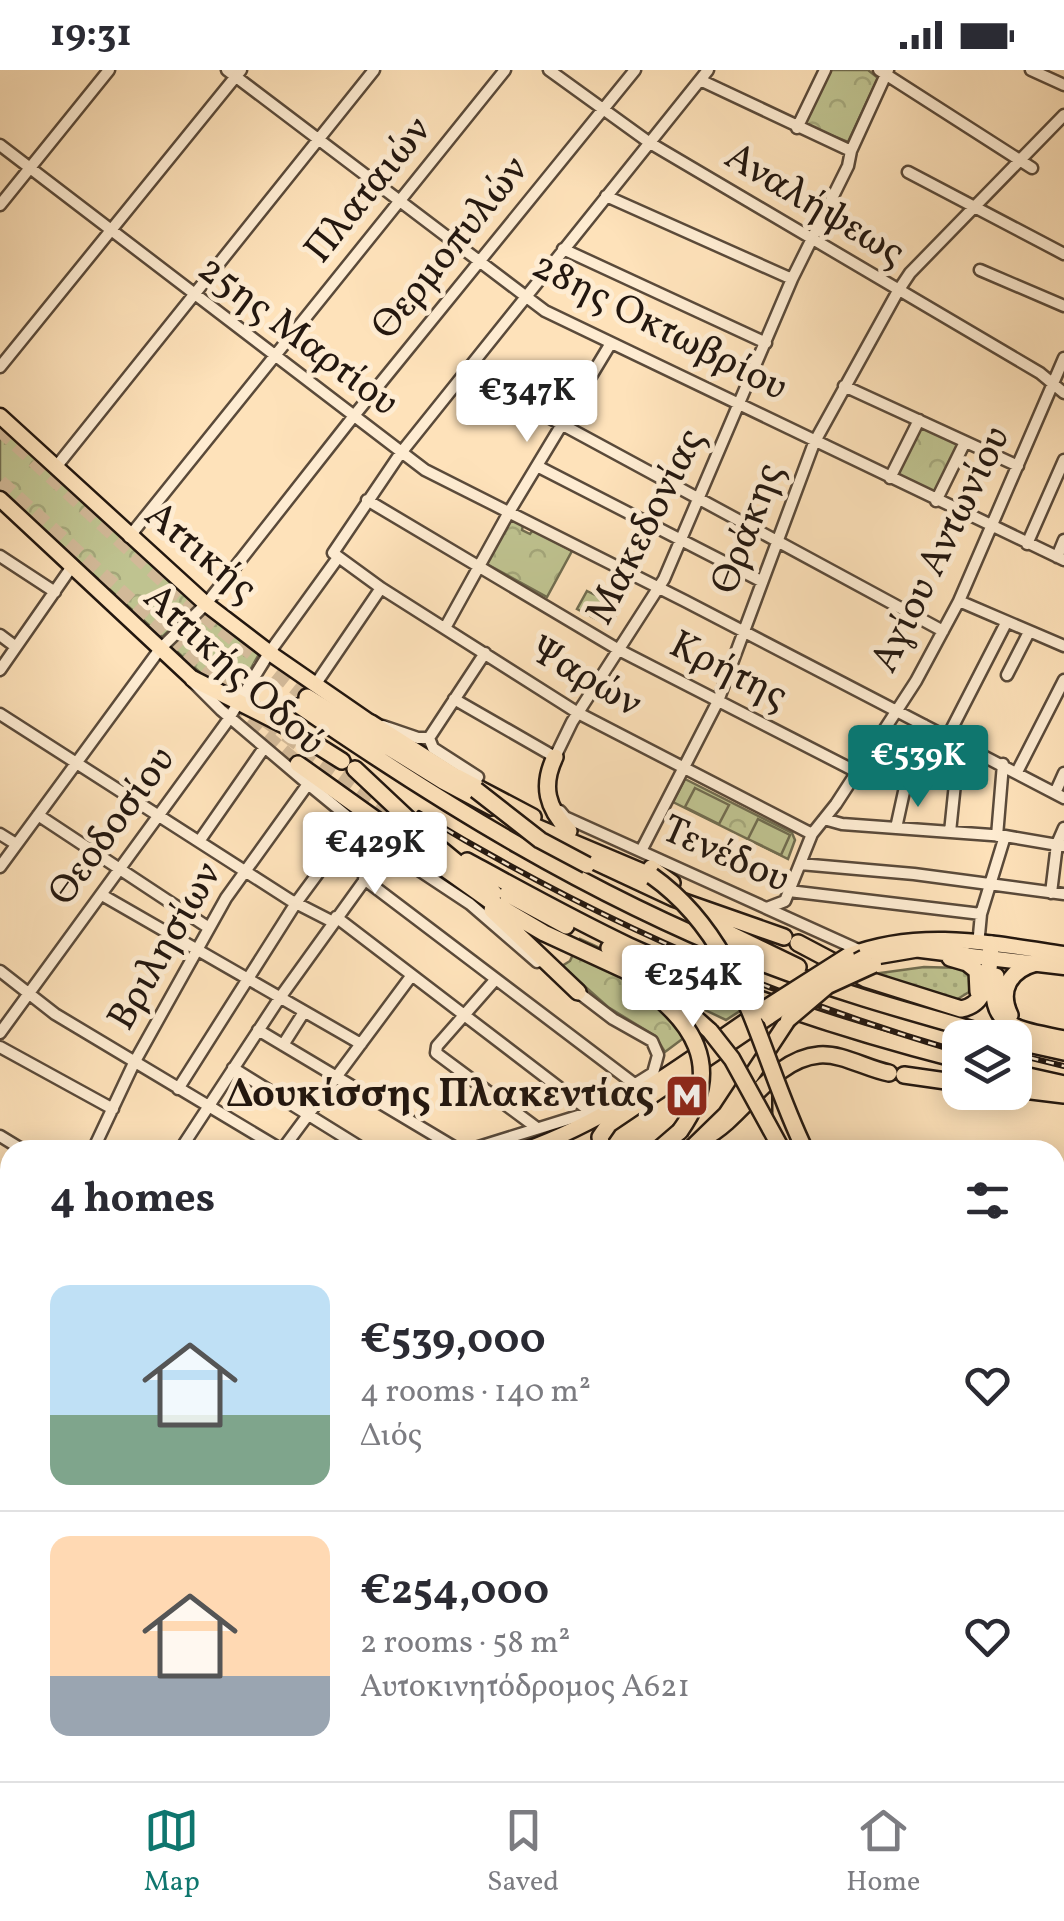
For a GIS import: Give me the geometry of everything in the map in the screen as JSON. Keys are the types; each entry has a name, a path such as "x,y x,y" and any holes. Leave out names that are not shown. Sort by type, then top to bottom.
{"highway":[{"path":"193,679 234,710 288,728 349,765 466,872 578,992"},
{"path":"307,696 466,815 554,865 749,958 850,994 942,1021"},
{"path":"307,696 479,801 654,873"},
{"path":"370,722 457,777 524,813 567,824"},
{"path":"555,757 547,776 547,796 554,814 654,873 704,924 721,950 746,999 785,1140"},
{"path":"298,764 549,927 679,1001 720,1043 782,1140"},
{"path":"457,777 477,784 540,840 850,994"},
{"path":"466,815 570,850 673,898 791,940 866,979 956,1008 970,1008 981,998 991,948"},
{"path":"466,872 762,1001 846,1030 942,1055"},
{"path":"600,1140 609,1124 764,1014 862,957 917,948 965,955"},
{"path":"991,948 993,992 997,1010 1005,1020"},
{"path":"935,954 970,965 979,977 976,996 956,1008"},
{"path":"1013,1020 1004,992 1014,973 1036,963"},
{"path":"634,976 681,1018 697,1044 701,1066 698,1093 680,1131 670,1140"},
{"path":"1032,1037 1064,1039"},
{"path":"1032,1040 1064,1052"},
{"path":"786,1140 782,1092 791,1075 814,1056"},
{"path":"708,1140 787,1067 814,1056 837,1057 897,1074 942,1080"},
{"path":"1032,1077 1064,1084"},
{"path":"1032,1091 1064,1094"}],"main road":[{"name":"Αττικής","path":"0,416 206,604 269,652 307,696 370,722"},
{"name":"Αττικής Οδού","path":"0,499 193,679"},
{"path":"706,1140 743,1092 788,1020 862,957 926,938 1064,954"},
{"path":"862,957 965,955 991,948 1036,963 1064,967"},
{"path":"553,1140 580,1130 764,1014"},
{"path":"708,1140 747,1112 759,1109 770,1111 784,1140"}],"street":[{"path":"0,205 109,70"},
{"path":"56,466 374,70"},
{"name":"Πλαταιών","path":"129,536 505,70"},
{"name":"Αναλήψεως","path":"549,70 650,142 1040,373 1064,393"},
{"name":"Θερμοπυλών","path":"0,866 160,649 206,604 635,70"},
{"name":"Θεοδοσίου","path":"0,1033 234,710 400,454 708,70"},
{"path":"797,128 824,70"},
{"path":"1031,70 1064,85"},
{"path":"0,367 234,72"},
{"name":"28ης Οκτωβρίου","path":"234,72 524,298 1060,559"},
{"path":"884,72 1026,164"},
{"name":"Μακεδονίας","path":"555,757 578,713 659,588 884,72"},
{"path":"700,80 851,151"},
{"name":"Θράκης","path":"641,851 718,700 814,442 898,291 910,273 974,207 1026,164 1064,114"},
{"name":"25ης Μαρτίου","path":"0,145 424,470 1060,795"},
{"path":"908,172 1064,254"},
{"path":"606,196 792,279"},
{"path":"562,248 766,343"},
{"path":"980,270 1064,306"},
{"path":"445,628 610,343"},
{"name":"Αγίου Αντωνίου","path":"789,891 812,834 856,772 944,631 1064,358"},
{"path":"465,372 944,631"},
{"path":"844,386 1018,466"},
{"path":"890,478 918,420"},
{"path":"936,500 965,442"},
{"path":"1027,544 1064,460"},
{"path":"537,466 761,581"},
{"name":"Κρήτης","path":"367,500 619,650 856,772"},
{"path":"1060,559 1064,540"},
{"name":"Ψαρών","path":"335,554 381,588 578,713 812,834"},
{"path":"0,556 55,592"},
{"path":"0,670 73,565"},
{"path":"307,696 381,588"},
{"path":"959,601 1064,646"},
{"path":"948,736 1006,623"},
{"path":"1007,675 1029,632"},
{"path":"0,636 16,647"},
{"path":"429,738 484,653"},
{"path":"1017,772 1064,680"},
{"path":"454,699 555,757"},
{"name":"Αττικής Οδού","path":"234,710 264,748 387,849 470,904 544,969 612,1019 649,1038 656,1046 658,1064 637,1086"},
{"name":"Μακεδονίας","path":"567,824 555,803 552,775 578,713"},
{"path":"0,714 296,902 334,920 466,1014 591,1112"},
{"path":"370,722 429,738"},
{"path":"896,828 914,746 924,725"},
{"path":"429,738 433,748 477,784"},
{"path":"950,832 956,774 968,746"},
{"path":"200,840 264,748"},
{"path":"991,948 981,914 1001,836 1002,764"},
{"path":"1060,795 1064,773"},
{"name":"Βριλησίων","path":"98,1140 134,1063 209,928 244,869 308,784"},
{"path":"38,815 209,928"},
{"path":"824,819 842,824 1001,836 1061,845"},
{"path":"178,1088 296,902 355,823"},
{"name":"Τενέδου","path":"567,824 641,851 767,908 862,957"},
{"path":"1051,892 1064,828"},
{"path":"0,834 16,844"},
{"path":"187,1140 279,999 387,849"},
{"path":"800,864 1064,894"},
{"path":"364,880 637,1086 591,1112 500,1140"},
{"path":"767,908 784,903 789,891 981,914"},
{"path":"102,895 361,1044"},
{"path":"0,971 28,995 134,1063 265,1140"},
{"path":"289,1140 412,975"},
{"path":"495,980 436,1051 437,1055 537,1128"},
{"path":"284,1046 304,1012"},
{"path":"258,1030 442,1140"},
{"path":"0,1047 113,1110"},
{"path":"233,1068 349,1140"}],"green space":[{"path":"828,70 868,70 878,78 848,142 803,124"},
{"path":"0,421 113,529 199,603 162,637 0,490"},
{"path":"920,424 961,442 935,496 894,476"},
{"path":"510,517 523,525 522,530 530,534 533,530 572,551 547,597 485,563"},
{"path":"587,591 620,607 610,626 577,609"},
{"path":"207,613 259,654 238,692 233,694 205,677 173,648 173,642"},
{"path":"685,779 792,833 795,840 788,859 673,802"},
{"path":"695,788 729,805 719,824 685,807"},
{"path":"758,819 790,835 781,855 748,839"},
{"path":"580,939 676,983 746,1007 726,1020 697,1006 686,1022 693,1031 665,1052 655,1036 608,1007 562,966 570,961"},
{"path":"924,967 962,968 970,976 969,992 956,1000 873,974"}],"tunnel":[{"path":"0,429 179,595 307,697"},
{"path":"0,482 241,701"},
{"path":"213,691 298,764"},
{"path":"267,721 399,816"}],"railway":[{"path":"419,813 548,886 681,951 818,1006 942,1046"},
{"path":"1032,1058 1064,1066"}],"place":[{"name":"Δουκίσσης Πλακεντίας","path":"687,1096"}]}
